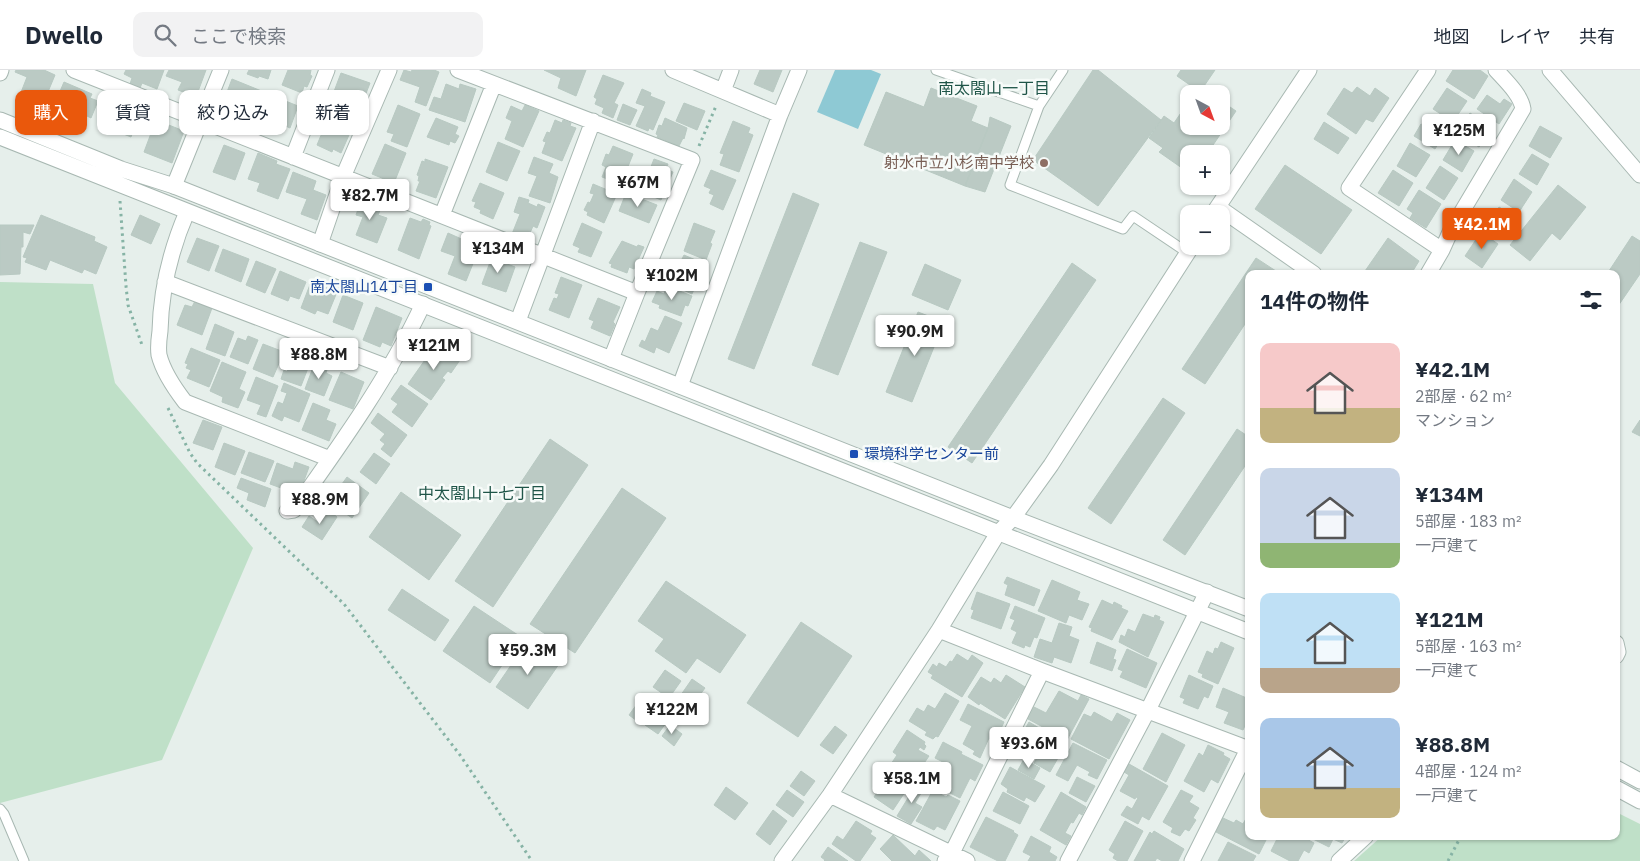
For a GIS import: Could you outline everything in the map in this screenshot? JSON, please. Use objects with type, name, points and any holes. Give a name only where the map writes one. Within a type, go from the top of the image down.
[{"type":"street","points":[[74,70],[113,77],[179,111]]},
{"type":"street","points":[[213,90],[221,70]]},
{"type":"street","points":[[293,157],[327,70]]},
{"type":"street","points":[[320,244],[343,177],[389,70]]},
{"type":"street","points":[[458,70],[692,160],[611,359]]},
{"type":"street","points":[[672,70],[780,115]]},
{"type":"street","points":[[722,91],[731,70]]},
{"type":"street","points":[[680,386],[780,115],[799,70]]},
{"type":"street","points":[[1219,205],[1308,70]]},
{"type":"street","points":[[1428,70],[1349,188],[1442,250]]},
{"type":"street","points":[[1430,270],[1451,230],[1523,109],[1512,89],[1496,70]]},
{"type":"street","points":[[1550,70],[1640,175]]},
{"type":"street","points":[[442,215],[494,84]]},
{"type":"street","points":[[0,120],[121,170],[174,186],[1245,607]]},
{"type":"street","points":[[518,321],[593,121]]},
{"type":"street","points":[[174,186],[196,135]]},
{"type":"street","points":[[235,135],[637,293]]},
{"type":"street","points":[[0,136],[187,212],[1245,630]]},
{"type":"street","points":[[187,212],[181,225],[165,282],[161,312],[159,354],[173,385],[185,402],[330,459]]},
{"type":"street","points":[[1230,219],[1308,270]]},
{"type":"street","points":[[782,861],[830,795],[939,630],[998,532],[1014,518],[1051,466],[1187,255]]},
{"type":"street","points":[[165,282],[390,368]]},
{"type":"street","points":[[287,511],[294,510],[390,368],[423,304]]},
{"type":"street","points":[[1068,861],[1148,710],[1207,592]]},
{"type":"street","points":[[939,630],[1245,748]]},
{"type":"street","points":[[948,857],[1042,671]]},
{"type":"street","points":[[1192,861],[1245,755]]},
{"type":"street","points":[[1620,770],[1640,781]]},
{"type":"street","points":[[1620,790],[1640,801]]},
{"type":"street","points":[[830,795],[948,857],[967,861]]},
{"type":"street","points":[[1339,861],[1362,840]]},
{"type":"lane","points":[[936,70],[1039,106]]},
{"type":"lane","points":[[1064,70],[1039,106],[1010,185],[1123,229],[1133,216],[1180,244]]},
{"type":"lane","points":[[0,809],[4,814],[24,861]]},
{"type":"path","points":[[692,160],[722,91]]},
{"type":"path","points":[[121,185],[128,305],[143,349]]},
{"type":"path","points":[[164,400],[184,442],[197,463],[344,604],[460,755],[532,861]]},
{"type":"path","points":[[1448,861],[1458,840]]},
{"type":"green space","points":[[0,282],[93,284],[115,383],[253,548],[162,760],[0,803]]},
{"type":"green space","points":[[1620,814],[1640,824],[1640,861],[1354,861],[1378,840],[1620,840]]},
{"type":"water","points":[[835,70],[871,70],[881,74],[858,129],[817,112]]},
{"type":"building","points":[[16,70],[44,70],[55,75],[49,90],[22,90],[27,77],[15,72]]},
{"type":"building","points":[[126,70],[164,70],[157,89],[142,83],[140,88],[130,84],[132,78],[124,74]]},
{"type":"building","points":[[169,70],[206,70],[199,90],[178,90],[182,82],[166,76]]},
{"type":"building","points":[[249,70],[271,70],[268,79],[247,74]]},
{"type":"building","points":[[288,70],[311,70],[310,75],[312,76],[307,87],[304,86],[303,90],[297,91],[282,85]]},
{"type":"building","points":[[404,70],[411,72],[412,70],[434,70],[439,72],[426,106],[415,102],[420,87],[400,80]]},
{"type":"building","points":[[544,70],[586,70],[576,96],[558,88],[561,78]]},
{"type":"building","points":[[760,70],[782,70],[773,92],[754,84]]},
{"type":"building","points":[[1093,70],[1098,70],[1161,120],[1098,206],[1033,160]]},
{"type":"building","points":[[1181,70],[1215,70],[1205,85],[1190,85],[1177,76]]},
{"type":"building","points":[[1453,70],[1480,70],[1488,76],[1474,99],[1446,81]]},
{"type":"building","points":[[341,73],[370,83],[367,90],[335,90]]},
{"type":"building","points":[[603,75],[624,83],[614,103],[618,105],[613,118],[602,113],[604,108],[595,104],[597,99],[594,97]]},
{"type":"building","points":[[232,79],[259,90],[228,90]]},
{"type":"building","points":[[64,82],[83,90],[61,90]]},
{"type":"building","points":[[446,84],[459,89],[460,84],[476,89],[465,122],[429,110],[434,97],[441,99]]},
{"type":"building","points":[[1357,87],[1370,96],[1375,88],[1389,98],[1373,122],[1366,119],[1356,134],[1327,114],[1344,88],[1352,93]]},
{"type":"building","points":[[931,88],[977,106],[971,121],[988,128],[965,186],[864,145],[886,92],[924,107]]},
{"type":"building","points":[[1447,88],[1467,101],[1453,122],[1433,109]]},
{"type":"building","points":[[642,89],[651,93],[650,96],[665,102],[653,130],[649,128],[648,131],[636,126],[645,106],[636,103]]},
{"type":"building","points":[[87,92],[92,94],[90,98],[97,101],[91,118],[87,116]]},
{"type":"building","points":[[1487,95],[1500,104],[1504,99],[1512,104],[1499,124],[1477,109]]},
{"type":"building","points":[[287,102],[297,106],[290,128],[287,127]]},
{"type":"building","points":[[684,103],[705,111],[697,130],[676,121]]},
{"type":"building","points":[[623,104],[637,110],[630,125],[617,120]]},
{"type":"building","points":[[398,105],[420,114],[407,147],[391,141],[394,134],[387,132]]},
{"type":"building","points":[[525,105],[539,111],[523,147],[505,139],[512,121],[506,118],[511,106],[522,111]]},
{"type":"building","points":[[1230,107],[1236,111],[1230,120]]},
{"type":"building","points":[[1470,113],[1492,128],[1479,147],[1457,133]]},
{"type":"building","points":[[1180,114],[1180,135],[1220,135],[1213,145],[1180,145],[1180,167],[1159,152],[1163,148],[1149,138],[1164,116],[1174,123]]},
{"type":"building","points":[[990,117],[1011,126],[985,192],[965,186],[988,128]]},
{"type":"building","points":[[436,118],[458,127],[455,134],[459,136],[455,143],[450,141],[449,145],[427,137]]},
{"type":"building","points":[[665,118],[687,128],[684,139],[679,146],[657,137],[659,125],[662,126]]},
{"type":"building","points":[[1432,118],[1448,128],[1435,149],[1414,136],[1421,124],[1427,127]]},
{"type":"building","points":[[555,120],[562,123],[563,120],[571,123],[570,126],[576,128],[562,161],[542,153],[546,142],[543,141],[547,132],[550,133]]},
{"type":"building","points":[[733,121],[750,128],[748,133],[753,135],[739,172],[720,165],[724,154],[720,153]]},
{"type":"building","points":[[1324,122],[1349,138],[1338,154],[1314,139]]},
{"type":"building","points":[[169,125],[179,129],[179,135],[182,135],[172,163],[144,152],[150,135],[169,135]]},
{"type":"building","points":[[1540,126],[1562,138],[1550,158],[1529,146]]},
{"type":"building","points":[[321,135],[349,135],[341,153],[333,149],[332,152],[317,145]]},
{"type":"building","points":[[1455,140],[1474,151],[1462,172],[1443,160]]},
{"type":"building","points":[[498,142],[520,151],[507,181],[486,172]]},
{"type":"building","points":[[1410,143],[1430,155],[1416,177],[1397,166]]},
{"type":"building","points":[[385,144],[406,153],[394,183],[372,174]]},
{"type":"building","points":[[224,145],[245,153],[235,180],[213,172]]},
{"type":"building","points":[[613,146],[633,154],[621,184],[602,177],[606,167],[602,165],[606,154],[609,155]]},
{"type":"building","points":[[258,153],[277,161],[276,164],[290,169],[278,199],[257,191],[260,183],[248,179]]},
{"type":"building","points":[[1532,154],[1549,164],[1537,185],[1519,174]]},
{"type":"building","points":[[534,157],[553,164],[549,173],[558,177],[550,203],[529,196],[537,176],[528,173]]},
{"type":"building","points":[[425,159],[448,167],[436,198],[416,191],[420,181],[418,181],[419,176],[417,175],[422,161],[425,162]]},
{"type":"building","points":[[654,159],[668,164],[666,169],[673,172],[661,200],[635,189],[641,174],[647,177]]},
{"type":"building","points":[[1285,165],[1352,210],[1321,254],[1255,209]]},
{"type":"building","points":[[1440,166],[1458,178],[1444,200],[1426,188]]},
{"type":"building","points":[[711,170],[736,180],[723,210],[710,204],[714,195],[709,193],[711,189],[704,186]]},
{"type":"building","points":[[1393,170],[1413,183],[1399,206],[1378,193]]},
{"type":"building","points":[[293,172],[316,181],[313,190],[326,195],[317,220],[301,214],[307,199],[286,192]]},
{"type":"building","points":[[1514,179],[1532,192],[1519,212],[1501,200]]},
{"type":"building","points":[[480,183],[504,193],[493,219],[480,213],[481,210],[474,207],[476,202],[472,201]]},
{"type":"building","points":[[593,184],[617,194],[604,223],[587,215],[588,212],[584,210],[594,194],[590,193]]},
{"type":"building","points":[[1558,185],[1586,207],[1560,240],[1552,233],[1530,261],[1510,245]]},
{"type":"building","points":[[1419,190],[1441,204],[1426,228],[1410,218],[1413,213],[1407,209]]},
{"type":"building","points":[[626,193],[657,205],[649,223],[619,211]]},
{"type":"building","points":[[793,193],[819,204],[754,369],[728,359]]},
{"type":"building","points":[[519,197],[529,200],[528,203],[537,207],[538,204],[545,207],[537,228],[533,226],[527,240],[512,234],[520,214],[514,212]]},
{"type":"building","points":[[362,198],[382,206],[378,215],[387,218],[377,243],[356,235],[363,217],[356,215]]},
{"type":"building","points":[[1499,207],[1515,217],[1501,239],[1485,230]]},
{"type":"building","points":[[41,215],[95,237],[94,241],[107,247],[96,274],[84,269],[82,273],[50,260],[46,270],[25,262],[27,258],[23,257]]},
{"type":"building","points":[[140,215],[160,224],[151,244],[131,235]]},
{"type":"building","points":[[410,218],[421,222],[423,219],[430,222],[429,225],[431,226],[419,259],[398,250]]},
{"type":"building","points":[[582,223],[602,232],[591,257],[578,252],[580,248],[573,245]]},
{"type":"building","points":[[694,223],[715,231],[706,260],[684,251]]},
{"type":"building","points":[[0,225],[34,225],[30,234],[23,232],[20,274],[0,275]]},
{"type":"building","points":[[1481,232],[1498,244],[1482,268],[1465,256]]},
{"type":"building","points":[[448,233],[466,241],[465,244],[473,247],[470,254],[476,256],[466,281],[448,274],[455,256],[441,251]]},
{"type":"building","points":[[1632,236],[1640,241],[1640,274],[1620,303],[1620,270],[1610,270]]},
{"type":"building","points":[[197,238],[219,246],[209,271],[187,262]]},
{"type":"building","points":[[1388,238],[1419,261],[1413,270],[1366,270]]},
{"type":"building","points":[[622,241],[637,247],[638,245],[644,247],[634,269],[629,267],[627,273],[611,267],[612,264],[609,263]]},
{"type":"building","points":[[860,242],[887,252],[838,375],[812,365]]},
{"type":"building","points":[[223,249],[249,259],[241,282],[215,271]]},
{"type":"building","points":[[493,254],[504,258],[502,262],[515,267],[506,292],[482,284]]},
{"type":"building","points":[[684,255],[705,264],[692,294],[677,287],[685,268],[679,265]]},
{"type":"building","points":[[1256,258],[1274,270],[1248,270]]},
{"type":"building","points":[[256,261],[276,269],[265,293],[246,285]]},
{"type":"building","points":[[1072,263],[1096,280],[972,463],[948,447]]},
{"type":"building","points":[[925,264],[961,280],[948,310],[912,295]]},
{"type":"building","points":[[280,271],[306,282],[299,299],[290,296],[288,301],[271,294]]},
{"type":"building","points":[[1245,274],[1245,324],[1205,384],[1182,369]]},
{"type":"building","points":[[561,277],[582,285],[569,318],[549,310],[554,298],[557,299],[559,294],[555,293]]},
{"type":"building","points":[[311,282],[337,292],[328,314],[317,310],[315,314],[301,308]]},
{"type":"building","points":[[667,286],[692,296],[688,306],[685,305],[681,316],[659,308],[660,305],[652,302],[657,291],[664,294]]},
{"type":"building","points":[[343,295],[363,303],[353,330],[333,322]]},
{"type":"building","points":[[598,298],[620,307],[613,322],[615,324],[610,336],[591,328],[594,321],[589,319]]},
{"type":"building","points":[[195,301],[212,308],[202,335],[177,325],[185,305],[192,307]]},
{"type":"building","points":[[376,307],[402,318],[391,346],[382,342],[380,347],[363,340]]},
{"type":"building","points":[[918,312],[944,322],[912,402],[886,392]]},
{"type":"building","points":[[665,316],[682,323],[669,353],[656,347],[654,353],[639,346],[642,340],[645,342],[651,328],[658,331]]},
{"type":"building","points":[[215,324],[234,332],[225,356],[206,349]]},
{"type":"building","points":[[248,336],[258,340],[248,364],[230,357],[238,338],[246,341]]},
{"type":"building","points":[[434,342],[460,360],[451,373],[448,371],[442,378],[445,380],[431,400],[408,384],[427,357],[429,358],[433,351],[429,349]]},
{"type":"building","points":[[263,344],[284,352],[273,377],[253,369]]},
{"type":"building","points":[[191,348],[220,360],[209,387],[187,378],[191,370],[186,368],[188,364],[185,363]]},
{"type":"building","points":[[293,357],[310,363],[301,386],[281,379],[284,370],[287,372]]},
{"type":"building","points":[[222,362],[246,372],[239,389],[245,392],[238,408],[222,402],[223,397],[210,391]]},
{"type":"building","points":[[315,362],[328,367],[326,373],[332,376],[324,396],[305,389]]},
{"type":"building","points":[[341,372],[364,382],[353,409],[329,400]]},
{"type":"building","points":[[256,377],[278,386],[266,417],[257,414],[261,405],[247,400]]},
{"type":"building","points":[[284,383],[310,394],[299,422],[284,416],[282,421],[272,416],[278,402],[283,404],[287,393],[281,391]]},
{"type":"building","points":[[401,385],[428,404],[412,427],[392,412],[398,404],[391,399]]},
{"type":"building","points":[[1163,398],[1185,413],[1111,524],[1088,508]]},
{"type":"building","points":[[313,403],[330,410],[326,420],[336,424],[329,441],[302,430]]},
{"type":"building","points":[[378,413],[407,435],[391,457],[381,449],[385,444],[380,440],[385,434],[371,423]]},
{"type":"building","points":[[203,420],[222,427],[213,450],[193,443]]},
{"type":"building","points":[[1640,420],[1640,436],[1632,432]]},
{"type":"building","points":[[1237,429],[1245,434],[1245,466],[1185,555],[1163,540]]},
{"type":"building","points":[[550,439],[588,465],[493,607],[455,581]]},
{"type":"building","points":[[224,443],[245,451],[235,475],[215,467]]},
{"type":"building","points":[[249,452],[274,461],[265,482],[241,473]]},
{"type":"building","points":[[374,453],[390,464],[376,484],[360,472]]},
{"type":"building","points":[[295,462],[309,467],[302,486],[298,484],[295,493],[270,484],[277,463],[293,469]]},
{"type":"building","points":[[347,477],[369,493],[352,518],[329,502]]},
{"type":"building","points":[[241,478],[271,489],[265,507],[247,500],[249,493],[237,488]]},
{"type":"building","points":[[622,488],[666,518],[575,653],[530,624]]},
{"type":"building","points":[[401,492],[461,535],[429,580],[369,537]]},
{"type":"building","points":[[328,510],[337,517],[322,540],[302,527],[309,516],[319,523]]},
{"type":"building","points":[[1007,577],[1040,590],[1034,606],[1005,595],[1008,585],[1004,583]]},
{"type":"building","points":[[1052,580],[1080,592],[1077,600],[1089,604],[1082,620],[1069,615],[1066,623],[1038,611]]},
{"type":"building","points":[[666,581],[746,635],[720,673],[697,658],[686,673],[655,651],[664,639],[638,621]]},
{"type":"building","points":[[402,589],[449,620],[435,641],[388,610]]},
{"type":"building","points":[[977,592],[1010,604],[1001,629],[971,618],[974,610],[971,609]]},
{"type":"building","points":[[1102,600],[1113,605],[1114,602],[1128,611],[1112,640],[1091,631],[1092,628],[1089,627]]},
{"type":"building","points":[[474,606],[521,637],[490,683],[443,651]]},
{"type":"building","points":[[1015,606],[1045,618],[1037,638],[1034,637],[1030,647],[1025,645],[1024,648],[1012,643],[1017,632],[1011,629],[1015,620],[1010,618]]},
{"type":"building","points":[[1143,614],[1154,618],[1155,615],[1164,622],[1148,657],[1119,642],[1121,635],[1125,637],[1128,629],[1135,632]]},
{"type":"building","points":[[801,622],[852,656],[798,737],[747,703]]},
{"type":"building","points":[[1059,623],[1072,627],[1069,636],[1079,640],[1071,663],[1054,657],[1052,663],[1034,657],[1040,639],[1052,643]]},
{"type":"building","points":[[527,642],[559,664],[528,709],[496,687]]},
{"type":"building","points":[[1097,642],[1116,650],[1113,659],[1116,660],[1112,671],[1090,663]]},
{"type":"building","points":[[1221,642],[1234,648],[1218,684],[1202,677],[1203,674],[1198,672],[1207,651],[1213,654],[1215,648],[1218,649]]},
{"type":"building","points":[[1127,649],[1157,663],[1146,688],[1120,677],[1123,671],[1118,669]]},
{"type":"building","points":[[957,654],[968,661],[972,655],[983,663],[962,697],[931,678],[933,675],[928,672],[933,664],[937,667],[939,663],[946,667]]},
{"type":"building","points":[[665,670],[681,681],[669,698],[653,687]]},
{"type":"building","points":[[1006,675],[1025,687],[1005,719],[968,697],[981,677],[991,683],[994,678],[1001,683]]},
{"type":"building","points":[[1189,675],[1213,686],[1208,698],[1204,696],[1198,709],[1183,703],[1185,699],[1180,697]]},
{"type":"building","points":[[692,679],[705,688],[688,711],[676,702]]},
{"type":"building","points":[[1223,688],[1245,697],[1245,726],[1243,730],[1224,723],[1229,712],[1216,707]]},
{"type":"building","points":[[1059,691],[1078,701],[1081,695],[1089,699],[1067,740],[1028,719],[1034,707],[1046,713]]},
{"type":"building","points":[[945,693],[959,701],[938,737],[936,736],[933,739],[925,735],[927,732],[909,721],[917,708],[924,712],[928,705],[935,709]]},
{"type":"building","points":[[637,704],[649,713],[641,724],[629,715]]},
{"type":"building","points":[[968,704],[1004,722],[998,735],[994,733],[991,740],[989,738],[980,758],[973,754],[975,751],[963,744],[972,726],[960,720]]},
{"type":"building","points":[[1094,712],[1112,722],[1117,713],[1130,720],[1109,759],[1071,739],[1084,714],[1091,717]]},
{"type":"building","points":[[654,715],[666,723],[658,734],[645,725]]},
{"type":"building","points":[[1029,722],[1066,744],[1050,772],[1034,763],[1041,751],[1036,749],[1040,743],[1036,741],[1038,737],[1025,729]]},
{"type":"building","points":[[670,725],[682,734],[674,746],[662,736]]},
{"type":"building","points":[[835,726],[847,735],[833,754],[820,745]]},
{"type":"building","points":[[907,730],[925,742],[924,750],[920,747],[918,750],[929,756],[914,778],[891,764],[897,755],[893,752]]},
{"type":"building","points":[[1162,733],[1185,745],[1166,782],[1143,769]]},
{"type":"building","points":[[943,742],[983,765],[975,781],[970,778],[960,798],[944,790],[948,777],[942,774],[946,766],[944,765],[945,763],[935,758]]},
{"type":"building","points":[[1073,743],[1107,760],[1097,779],[1088,775],[1090,772],[1077,765],[1068,781],[1056,775]]},
{"type":"building","points":[[1208,745],[1224,753],[1223,755],[1230,759],[1218,783],[1211,779],[1204,792],[1184,781],[1199,753],[1203,756]]},
{"type":"building","points":[[1024,759],[1040,768],[1034,779],[1018,770]]},
{"type":"building","points":[[1129,764],[1168,786],[1149,820],[1142,816],[1138,824],[1121,815],[1127,806],[1132,809],[1138,798],[1136,797],[1135,799],[1120,791],[1129,775],[1124,772]]},
{"type":"building","points":[[1010,767],[1045,786],[1035,802],[1026,797],[1024,801],[1007,792],[1008,789],[1001,784]]},
{"type":"building","points":[[892,770],[903,778],[901,781],[909,786],[893,810],[874,797]]},
{"type":"building","points":[[801,771],[815,781],[804,796],[790,786]]},
{"type":"building","points":[[1077,777],[1095,786],[1086,802],[1069,793]]},
{"type":"building","points":[[919,780],[926,785],[915,803],[922,807],[911,824],[897,816]]},
{"type":"building","points":[[726,787],[748,803],[735,820],[714,805]]},
{"type":"building","points":[[787,790],[804,802],[793,817],[776,805]]},
{"type":"building","points":[[933,790],[946,797],[948,795],[960,801],[945,830],[937,826],[934,830],[916,821]]},
{"type":"building","points":[[1181,790],[1193,796],[1189,802],[1199,808],[1193,818],[1196,820],[1189,831],[1185,829],[1180,836],[1171,832],[1173,828],[1163,822]]},
{"type":"building","points":[[1003,792],[1029,806],[1020,824],[993,811]]},
{"type":"building","points":[[1061,792],[1086,807],[1082,815],[1079,813],[1073,823],[1071,822],[1065,833],[1071,836],[1066,845],[1040,830]]},
{"type":"building","points":[[773,810],[787,821],[770,845],[756,834]]},
{"type":"building","points":[[986,817],[1014,831],[1018,835],[1005,861],[998,861],[970,847]]},
{"type":"building","points":[[1223,818],[1234,823],[1236,820],[1243,824],[1245,820],[1245,840],[1266,840],[1259,854],[1216,832]]},
{"type":"building","points":[[856,821],[872,831],[870,834],[876,838],[860,861],[856,861],[832,844],[837,836],[843,840]]},
{"type":"building","points":[[1125,821],[1143,831],[1127,861],[1118,861],[1113,858],[1115,854],[1109,850]]},
{"type":"building","points":[[1154,831],[1184,849],[1178,861],[1162,861],[1157,858],[1155,861],[1134,861],[1150,832],[1152,834]]},
{"type":"building","points":[[893,835],[915,856],[919,850],[931,861],[892,861],[880,849]]},
{"type":"building","points":[[1031,836],[1051,847],[1049,852],[1057,857],[1055,861],[1028,861],[1031,856],[1023,852]]},
{"type":"building","points":[[1276,840],[1308,840],[1314,843],[1309,853],[1304,850],[1298,861],[1290,861],[1271,851]]},
{"type":"building","points":[[1315,840],[1332,840],[1329,847]]},
{"type":"building","points":[[1228,842],[1256,856],[1253,861],[1218,861]]},
{"type":"building","points":[[828,847],[848,861],[824,861],[821,857]]},
{"type":"place","name":"射水市立小杉南中学校","points":[[1044,163]]},
{"type":"place","name":"南太閤山14丁目","points":[[428,287]]},
{"type":"place","name":"環境科学センター前","points":[[854,454]]},
{"type":"district","name":"南太閤山一丁目","points":[[994,88]]},
{"type":"district","name":"中太閤山十七丁目","points":[[482,493]]}]
